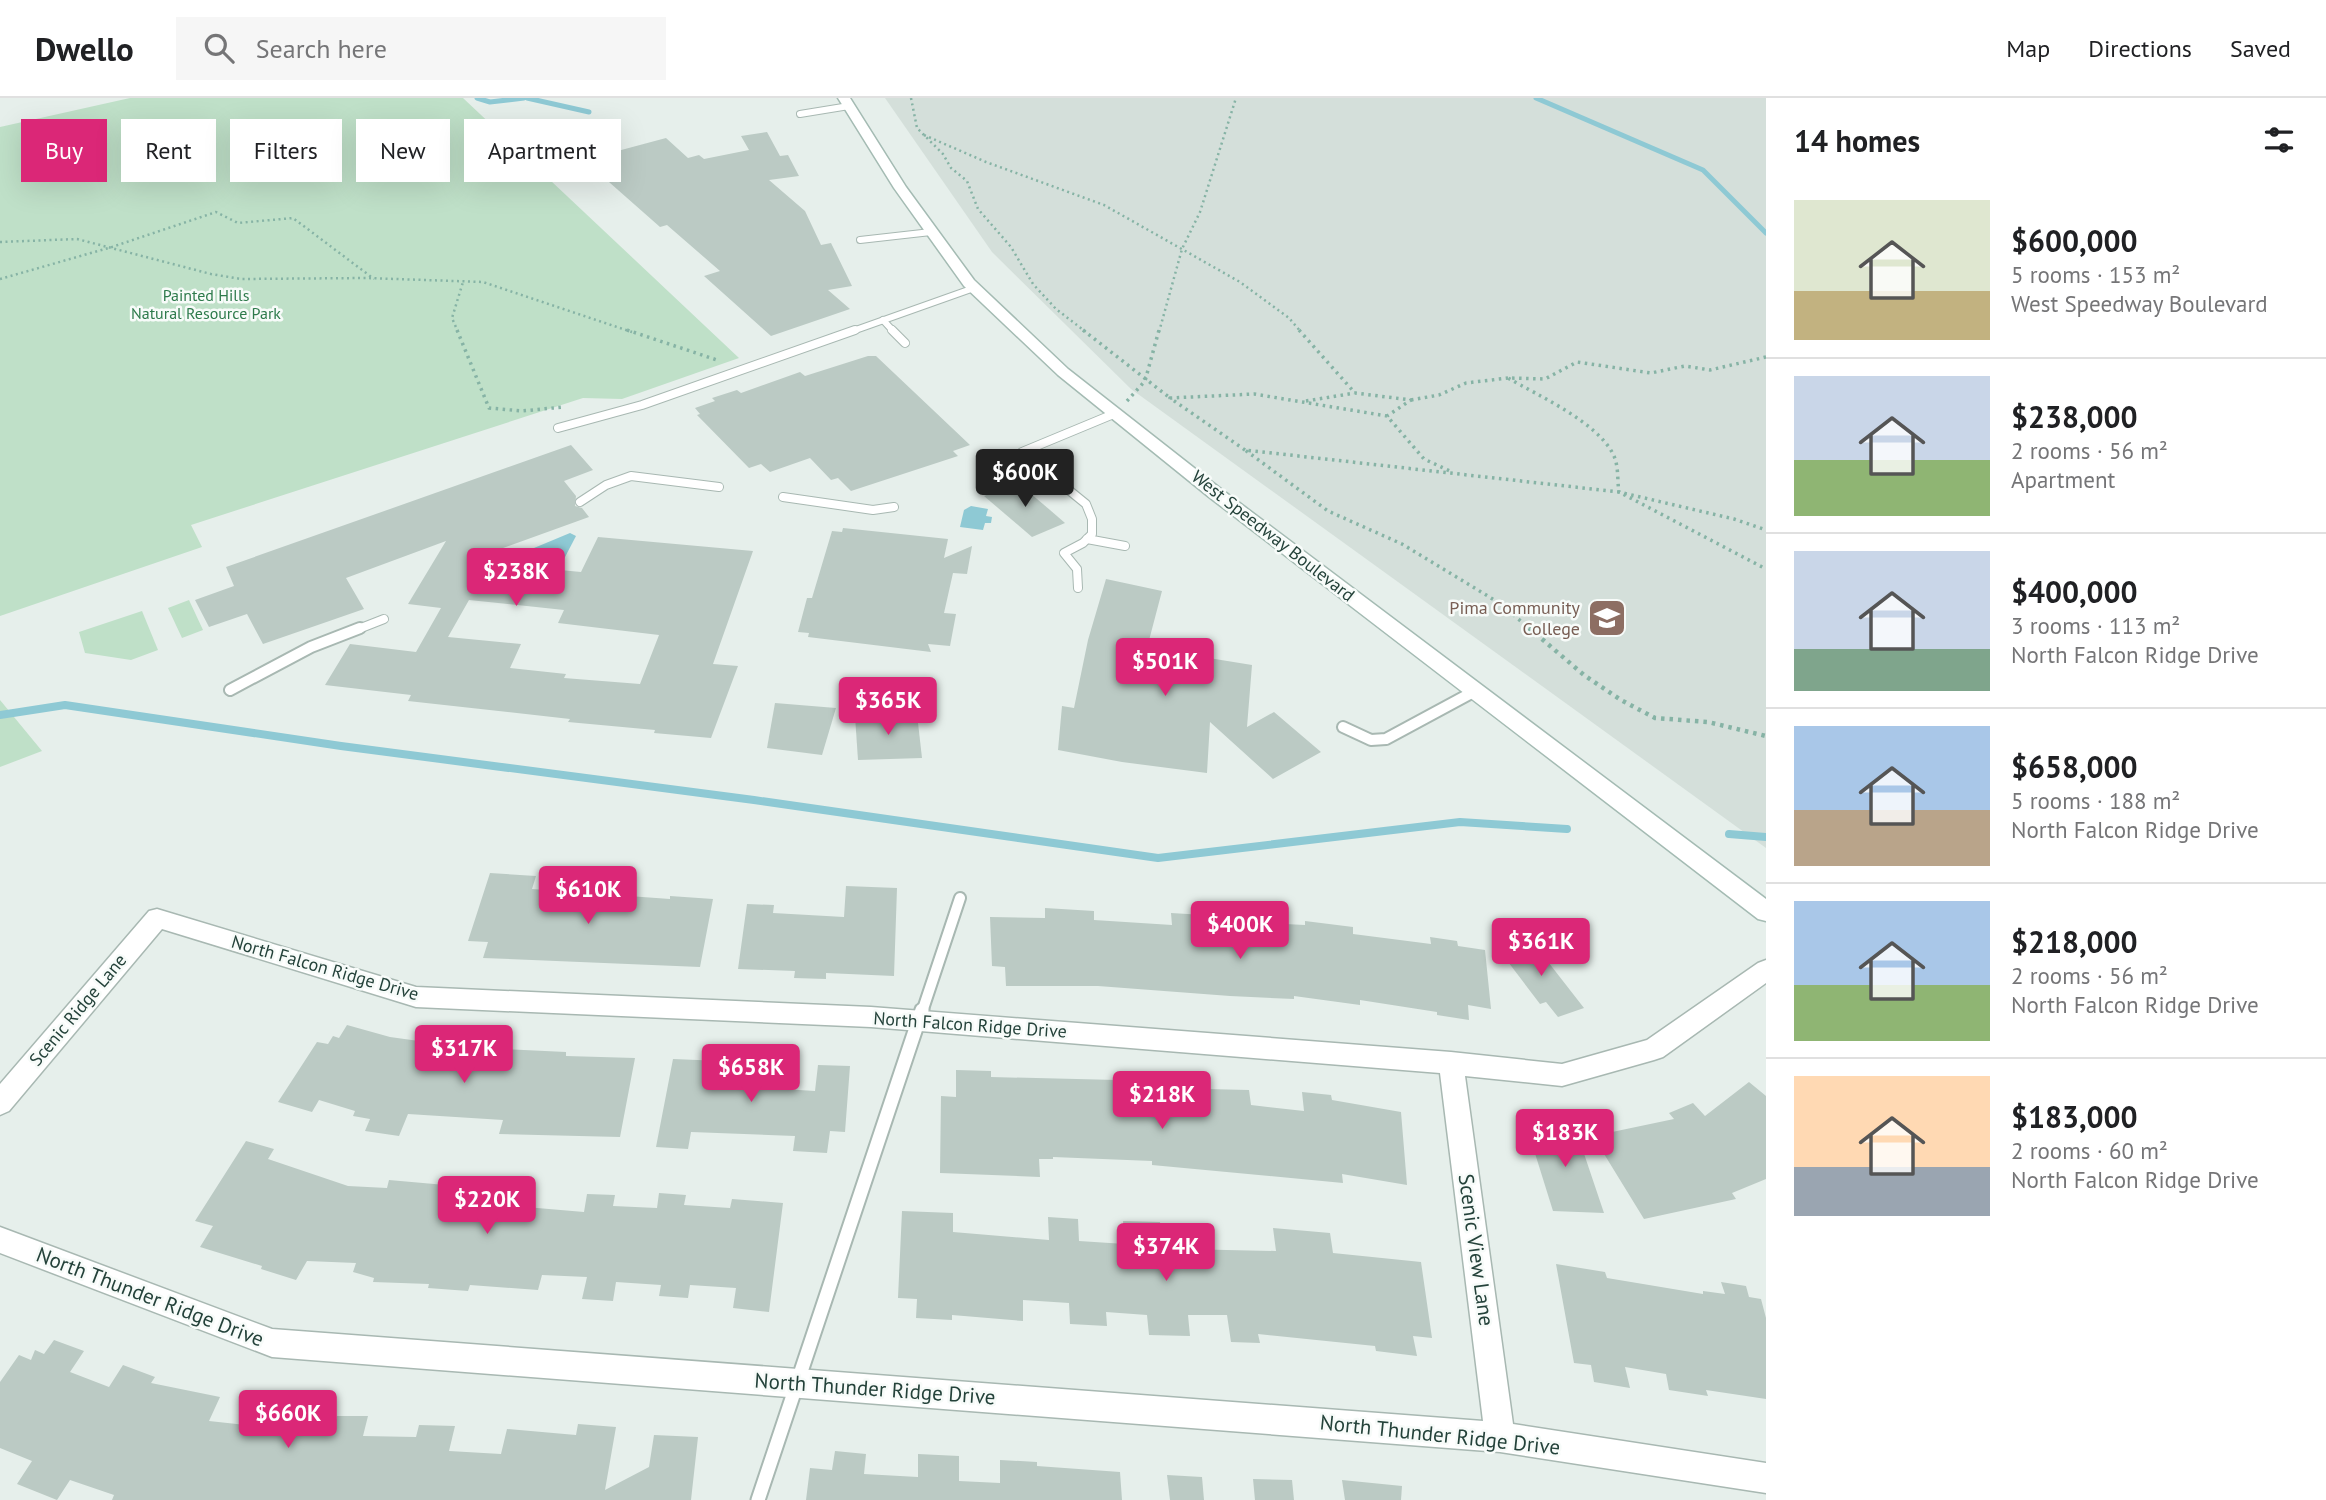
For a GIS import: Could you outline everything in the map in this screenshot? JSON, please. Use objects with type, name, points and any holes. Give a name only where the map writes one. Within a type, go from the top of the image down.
[{"type":"street","name":"West Speedway Boulevard","points":[[846,102],[900,188],[974,288],[1063,372],[1215,493],[1766,912]]},
{"type":"street","name":"North Falcon Ridge Drive","points":[[157,918],[416,997],[919,1021],[1451,1063],[1562,1075],[1654,1049],[1766,970]]},
{"type":"street","name":"Scenic Ridge Lane","points":[[0,1103],[157,918]]},
{"type":"street","name":"Scenic View Lane","points":[[1451,1063],[1500,1437]]},
{"type":"street","name":"North Thunder Ridge Drive","points":[[0,1240],[272,1343],[1500,1437],[1766,1478]]},
{"type":"lane","points":[[800,114],[846,102]]},
{"type":"lane","points":[[860,240],[932,232]]},
{"type":"lane","points":[[558,428],[642,405],[974,288]]},
{"type":"lane","points":[[883,320],[905,343]]},
{"type":"lane","points":[[1078,588],[1080,576],[1076,566],[1064,554],[1092,534],[1092,519],[1086,504],[1022,452],[1116,413]]},
{"type":"lane","points":[[580,502],[606,485],[631,476],[719,487]]},
{"type":"lane","points":[[783,497],[873,510],[894,507]]},
{"type":"lane","points":[[1087,540],[1125,546]]},
{"type":"lane","points":[[230,690],[311,648],[384,619]]},
{"type":"lane","points":[[1343,727],[1371,740],[1386,739],[1475,691]]},
{"type":"lane","points":[[758,1500],[960,898]]},
{"type":"path","points":[[911,98],[917,128],[943,154],[951,169],[967,181],[969,196],[984,219],[1010,246],[1033,285],[1066,320],[1101,343],[1145,381],[1328,511],[1402,544],[1501,604],[1584,675],[1621,700],[1655,718],[1708,722],[1766,736]]},
{"type":"path","points":[[1116,413],[1145,381],[1182,249],[1200,212],[1236,98]]},
{"type":"path","points":[[924,135],[986,162],[1104,205],[1240,282],[1289,318],[1355,393]]},
{"type":"path","points":[[0,278],[112,247],[216,212],[238,223],[293,218],[375,279]]},
{"type":"path","points":[[0,242],[77,239],[240,279],[482,282],[744,369]]},
{"type":"path","points":[[463,282],[452,318],[489,408],[522,411],[567,407],[587,419]]},
{"type":"path","points":[[1302,402],[1355,393],[1411,400],[1439,395],[1466,383],[1508,378],[1545,379],[1577,362],[1651,373],[1685,366],[1710,370],[1766,356]]},
{"type":"path","points":[[1508,378],[1580,422],[1598,437],[1614,455],[1619,492]]},
{"type":"path","points":[[1170,398],[1254,394],[1387,416],[1424,459],[1457,474]]},
{"type":"path","points":[[1387,416],[1411,400]]},
{"type":"path","points":[[1245,450],[1619,492],[1734,519],[1766,530]]},
{"type":"path","points":[[1619,492],[1766,569]]},
{"type":"shaded area","name":"Pima Community College","points":[[885,98],[1766,98],[1766,848],[1131,389],[992,252]]},
{"type":"green space","name":"Painted Hills Natural Resource Park","points":[[130,98],[463,98],[485,119],[464,119],[464,182],[552,182],[739,358],[622,399],[583,398],[191,525],[202,547],[0,616],[0,127],[21,122],[21,182],[107,182],[107,119],[36,119]]},
{"type":"green space","points":[[189,600],[203,630],[182,638],[168,608]]},
{"type":"green space","points":[[142,611],[158,650],[131,660],[85,653],[79,632]]},
{"type":"green space","points":[[0,700],[42,751],[0,767]]},
{"type":"water","points":[[971,506],[988,509],[986,516],[992,517],[991,523],[985,523],[983,530],[960,527],[964,510]]},
{"type":"water","points":[[570,533],[576,536],[564,559],[522,553]]},
{"type":"building","points":[[767,132],[780,156],[788,155],[799,176],[769,180],[805,211],[821,245],[831,243],[852,286],[828,290],[850,309],[771,336],[704,276],[720,271],[667,225],[660,227],[609,182],[621,182],[621,150],[666,138],[688,158],[699,155],[704,159],[749,150],[741,136]]},
{"type":"building","points":[[868,356],[876,356],[970,445],[953,451],[958,456],[851,491],[838,478],[831,480],[810,458],[770,472],[761,464],[749,468],[697,415],[700,414],[695,408],[715,401],[712,398],[737,390],[741,393],[800,372],[805,376]]},
{"type":"building","points":[[571,445],[593,470],[564,481],[576,496],[575,506],[582,508],[589,517],[467,561],[581,572],[598,537],[753,551],[713,664],[738,666],[711,738],[408,701],[411,695],[325,685],[350,644],[416,652],[441,608],[408,604],[446,541],[346,578],[364,609],[263,644],[247,614],[209,627],[195,600],[234,586],[226,567]],"holes":[[[469,600],[564,610],[558,623],[659,635],[640,684],[564,678],[566,674],[510,668],[521,644],[448,637]]]},
{"type":"building","points":[[1017,482],[1065,523],[1032,537],[984,496]]},
{"type":"building","points":[[843,528],[948,539],[944,558],[972,546],[967,574],[953,573],[944,613],[956,614],[950,646],[928,644],[931,652],[808,637],[809,633],[798,632],[807,598],[812,598],[832,531],[842,532]]},
{"type":"building","points":[[1106,579],[1162,591],[1147,648],[1252,665],[1247,727],[1274,712],[1321,752],[1273,779],[1210,722],[1207,773],[1058,750],[1062,706],[1074,708],[1088,640]]},
{"type":"building","points":[[775,703],[836,708],[822,755],[767,748]]},
{"type":"building","points":[[917,714],[922,758],[858,760],[855,716]]},
{"type":"building","points":[[490,873],[536,876],[532,889],[670,899],[670,896],[713,899],[700,967],[483,958],[488,942],[468,941]]},
{"type":"building","points":[[846,886],[897,888],[894,976],[826,973],[826,979],[794,978],[795,971],[738,969],[747,904],[774,905],[773,913],[844,917]]},
{"type":"building","points":[[1045,908],[1094,911],[1094,920],[1172,925],[1171,913],[1221,916],[1221,921],[1305,925],[1305,921],[1353,927],[1353,934],[1431,944],[1430,937],[1457,941],[1458,946],[1485,950],[1491,1009],[1468,1005],[1469,1020],[1360,1000],[1360,1005],[1294,996],[1294,999],[1230,996],[1098,986],[1006,986],[1005,967],[992,966],[990,917],[1045,918]]},
{"type":"building","points":[[1531,940],[1584,1008],[1558,1017],[1546,1002],[1540,1004],[1499,950]]},
{"type":"building","points":[[347,1025],[390,1037],[462,1047],[566,1052],[566,1056],[635,1058],[620,1137],[499,1134],[503,1120],[408,1114],[399,1136],[365,1131],[370,1119],[353,1116],[355,1111],[319,1100],[312,1112],[278,1102],[317,1042],[328,1044],[333,1036],[339,1038]]},
{"type":"building","points":[[673,1059],[769,1063],[767,1088],[815,1091],[818,1065],[850,1066],[845,1132],[830,1131],[827,1153],[793,1151],[795,1136],[691,1132],[688,1149],[656,1147]]},
{"type":"building","points":[[956,1070],[991,1071],[991,1077],[1117,1080],[1119,1095],[1164,1098],[1163,1088],[1249,1090],[1251,1105],[1304,1111],[1302,1092],[1331,1095],[1332,1100],[1401,1112],[1407,1185],[1342,1174],[1343,1183],[1152,1165],[1152,1161],[1053,1157],[1039,1159],[1040,1177],[940,1173],[941,1096],[956,1097]]},
{"type":"building","points":[[1749,1082],[1766,1096],[1766,1179],[1732,1193],[1736,1199],[1644,1219],[1593,1136],[1674,1119],[1669,1113],[1693,1103],[1705,1116]]},
{"type":"building","points":[[1540,1122],[1574,1124],[1604,1213],[1553,1211],[1528,1131],[1543,1131]]},
{"type":"building","points":[[246,1141],[274,1149],[268,1159],[348,1186],[387,1188],[389,1180],[468,1187],[465,1198],[491,1199],[490,1204],[584,1212],[587,1194],[615,1195],[613,1206],[657,1208],[659,1193],[686,1195],[684,1205],[730,1208],[732,1199],[783,1203],[769,1312],[733,1308],[736,1288],[690,1285],[688,1298],[659,1296],[661,1285],[616,1282],[613,1301],[582,1299],[587,1277],[542,1275],[538,1290],[470,1285],[468,1291],[428,1288],[429,1284],[373,1282],[374,1278],[353,1272],[356,1263],[307,1261],[296,1280],[261,1269],[262,1266],[200,1247],[213,1226],[195,1221]]},
{"type":"building","points":[[902,1211],[953,1213],[953,1232],[1049,1240],[1048,1217],[1078,1219],[1079,1241],[1125,1244],[1123,1221],[1160,1222],[1162,1242],[1180,1242],[1181,1249],[1276,1251],[1273,1228],[1330,1233],[1333,1253],[1421,1262],[1432,1338],[1413,1336],[1417,1356],[1376,1351],[1375,1346],[1258,1334],[1260,1343],[1231,1342],[1227,1315],[1188,1315],[1190,1336],[1149,1335],[1147,1315],[1106,1312],[1107,1326],[1070,1324],[1069,1303],[1023,1300],[1023,1321],[952,1315],[952,1320],[916,1318],[917,1299],[898,1298]]},
{"type":"building","points":[[1556,1264],[1605,1272],[1607,1278],[1703,1294],[1703,1291],[1725,1294],[1721,1282],[1746,1286],[1749,1297],[1761,1299],[1766,1318],[1766,1399],[1706,1390],[1708,1396],[1669,1390],[1666,1374],[1625,1367],[1630,1388],[1594,1382],[1591,1365],[1574,1363]]},
{"type":"building","points":[[54,1340],[84,1351],[70,1372],[109,1387],[123,1365],[155,1377],[151,1383],[220,1397],[209,1421],[255,1426],[262,1406],[298,1410],[289,1436],[332,1435],[337,1416],[368,1416],[363,1436],[416,1437],[419,1425],[455,1426],[449,1451],[501,1454],[507,1429],[576,1435],[578,1424],[616,1427],[605,1490],[649,1467],[654,1435],[698,1437],[691,1500],[112,1500],[114,1495],[70,1480],[57,1500],[17,1484],[32,1461],[0,1448],[0,1382],[19,1355],[31,1360],[35,1350],[44,1354]]},
{"type":"building","points":[[835,1451],[866,1454],[864,1474],[918,1477],[918,1454],[959,1456],[959,1481],[1000,1483],[1000,1460],[1037,1462],[1037,1466],[1120,1472],[1122,1500],[806,1500],[810,1468],[832,1470]]},
{"type":"building","points":[[1167,1475],[1202,1477],[1204,1500],[1170,1500]]},
{"type":"building","points":[[1253,1479],[1292,1480],[1294,1500],[1255,1500]]},
{"type":"building","points":[[1342,1480],[1402,1486],[1401,1500],[1345,1500]]},
{"type":"waterway","points":[[477,98],[490,102],[524,98]]},
{"type":"waterway","points":[[527,98],[589,112]]},
{"type":"waterway","points":[[1536,98],[1703,170],[1766,233]]},
{"type":"waterway","points":[[0,715],[65,705],[341,746],[754,800],[1158,858],[1460,822],[1567,829]]},
{"type":"waterway","points":[[1729,834],[1766,837]]},
{"type":"place","name":"Pima Community College","points":[[1607,618]]}]
